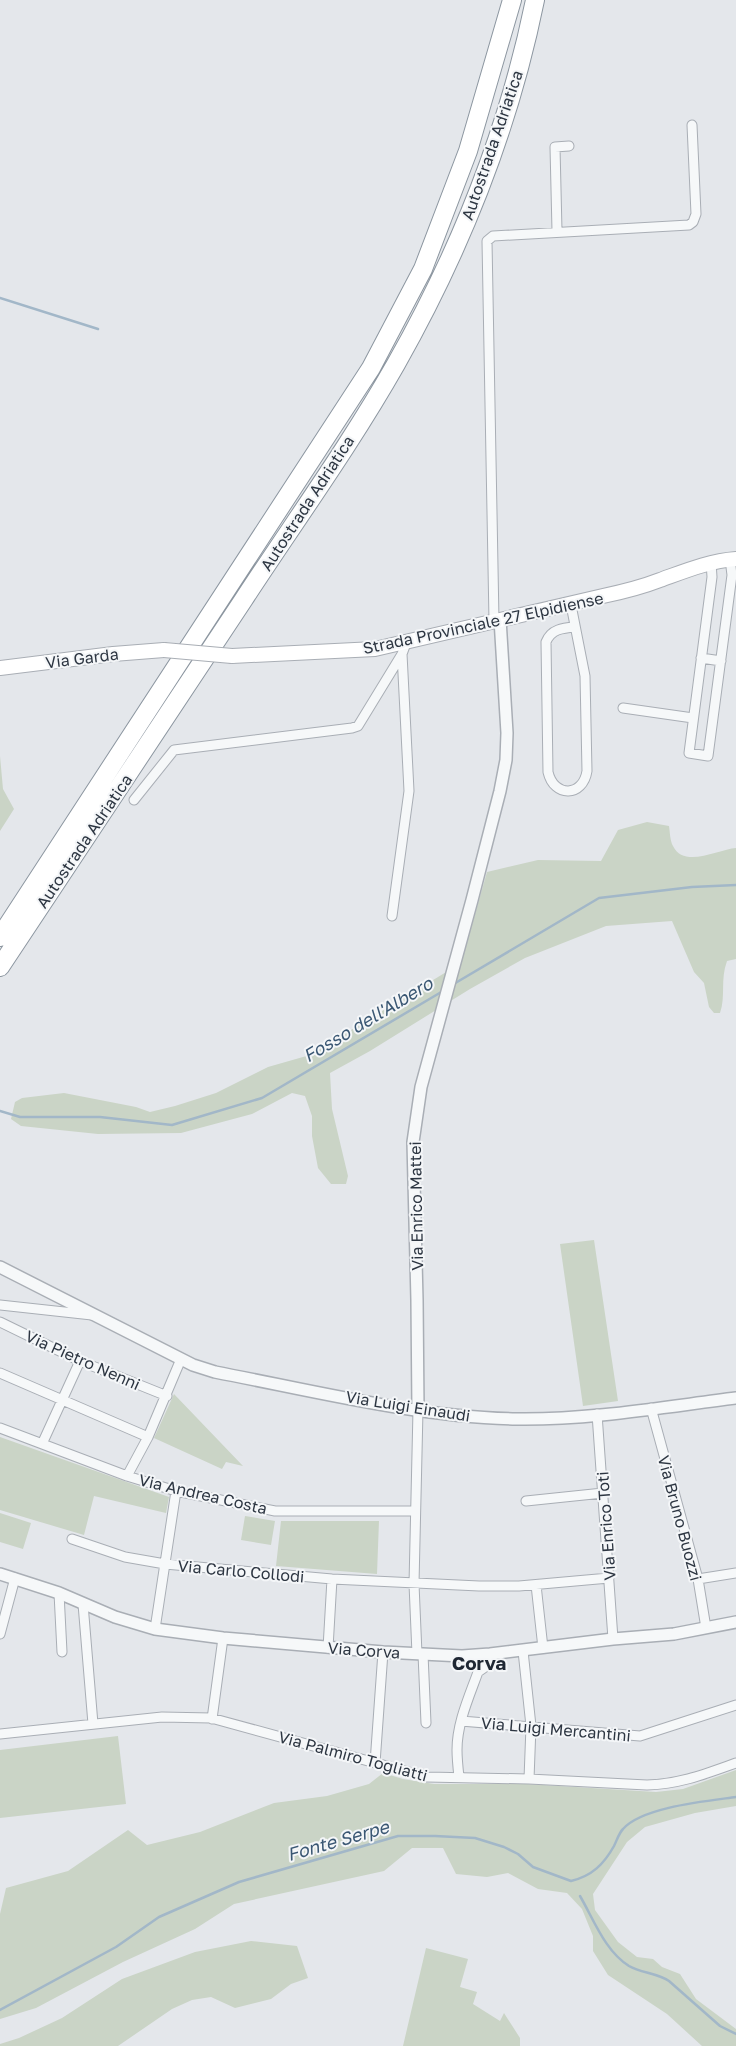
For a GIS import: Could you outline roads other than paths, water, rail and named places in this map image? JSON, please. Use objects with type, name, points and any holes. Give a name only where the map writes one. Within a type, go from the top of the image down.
[{"type":"highway","name":"Autostrada Adriatica","points":[[0,937],[370,368],[423,269],[465,160],[512,0]]},
{"type":"highway","name":"Autostrada Adriatica","points":[[0,967],[324,478],[417,327],[440,283],[466,224],[489,163],[511,96],[535,0]]},
{"type":"main road","name":"Strada Provinciale 27 Elpidiense","points":[[164,650],[232,656],[404,648],[497,620],[635,588],[711,562],[733,559]]},
{"type":"main road","name":"Via Garda","points":[[0,668],[112,654],[164,650]]},
{"type":"street","points":[[497,620],[487,241],[493,236],[683,225],[693,222],[696,214],[692,125]]},
{"type":"street","points":[[557,231],[555,147],[569,146]]},
{"type":"street","points":[[711,562],[712,577],[689,753],[708,756],[733,559]]},
{"type":"street","points":[[570,604],[575,627],[585,676],[588,771],[582,785],[576,790],[568,792],[554,786],[548,772],[546,642],[548,636],[554,631],[575,627]]},
{"type":"street","name":"Via Enrico Mattei","points":[[426,1723],[414,1584],[418,1410],[413,1142],[421,1086],[491,830],[506,760],[507,733],[497,620]]},
{"type":"street","points":[[134,800],[174,750],[358,726],[404,648]]},
{"type":"street","points":[[392,916],[409,791],[404,648]]},
{"type":"street","points":[[701,658],[721,661]]},
{"type":"street","points":[[623,708],[694,718]]},
{"type":"street","name":"Via Luigi Einaudi","points":[[0,1267],[181,1359],[215,1372],[418,1410],[460,1416],[512,1419],[597,1414],[736,1398]]},
{"type":"street","name":"Via Luigi Einaudi","points":[[0,1305],[77,1315],[95,1315]]},
{"type":"street","name":"Via Pietro Nenni","points":[[0,1322],[80,1361],[167,1396]]},
{"type":"street","points":[[127,1476],[167,1396],[181,1359]]},
{"type":"street","points":[[42,1444],[80,1361]]},
{"type":"street","points":[[0,1373],[148,1437]]},
{"type":"street","name":"Via Bruno Buozzi","points":[[651,1408],[698,1579],[706,1628]]},
{"type":"street","name":"Via Enrico Toti","points":[[597,1414],[614,1639]]},
{"type":"street","name":"Via Andrea Costa","points":[[0,1428],[127,1476],[176,1491],[275,1511],[415,1511]]},
{"type":"street","points":[[155,1629],[176,1491]]},
{"type":"street","points":[[526,1501],[603,1493]]},
{"type":"street","name":"Via Carlo Collodi","points":[[72,1539],[125,1557],[165,1564],[332,1579],[479,1586],[610,1578]]},
{"type":"street","points":[[698,1579],[736,1573]]},
{"type":"street","name":"Via Corva","points":[[0,1574],[59,1593],[115,1617],[155,1629],[223,1638],[383,1652],[472,1656],[614,1639],[674,1634],[736,1622]]},
{"type":"street","points":[[0,1634],[15,1578]]},
{"type":"street","points":[[328,1648],[332,1579]]},
{"type":"street","points":[[536,1584],[542,1648]]},
{"type":"street","points":[[59,1593],[62,1652]]},
{"type":"street","points":[[84,1604],[93,1724]]},
{"type":"street","points":[[212,1719],[223,1638]]},
{"type":"street","points":[[523,1651],[531,1726],[529,1779]]},
{"type":"street","points":[[374,1763],[383,1652]]},
{"type":"street","points":[[459,1777],[457,1751],[461,1721],[478,1672],[488,1665],[490,1654]]},
{"type":"street","points":[[472,1656],[478,1672]]},
{"type":"street","name":"Via Luigi Mercantini","points":[[461,1721],[640,1736],[736,1705]]},
{"type":"street","name":"Via Palmiro Togliatti","points":[[0,1734],[178,1716],[212,1719],[427,1777],[666,1785],[686,1781],[736,1763]]},
{"type":"waterway","points":[[0,298],[98,329]]},
{"type":"waterway","name":"Fosso dell'Albero","points":[[452,985],[599,898],[692,887],[736,885]]},
{"type":"waterway","name":"Fosso dell'Albero","points":[[0,1111],[20,1117],[100,1117],[172,1125],[262,1098],[443,991]]},
{"type":"waterway","name":"Fonte Serpe","points":[[0,2010],[116,1947],[159,1917],[239,1882],[398,1836],[475,1838],[504,1847],[518,1854],[533,1867],[571,1881],[585,1876],[602,1864],[619,1835],[632,1821],[659,1810],[676,1806],[736,1797]]},
{"type":"waterway","name":"Fonte Serpe","points":[[580,1896],[607,1944],[621,1960],[629,1966],[669,1981],[720,2026],[736,2034]]},
{"type":"district","name":"Corva","points":[[479,1663]]}]
